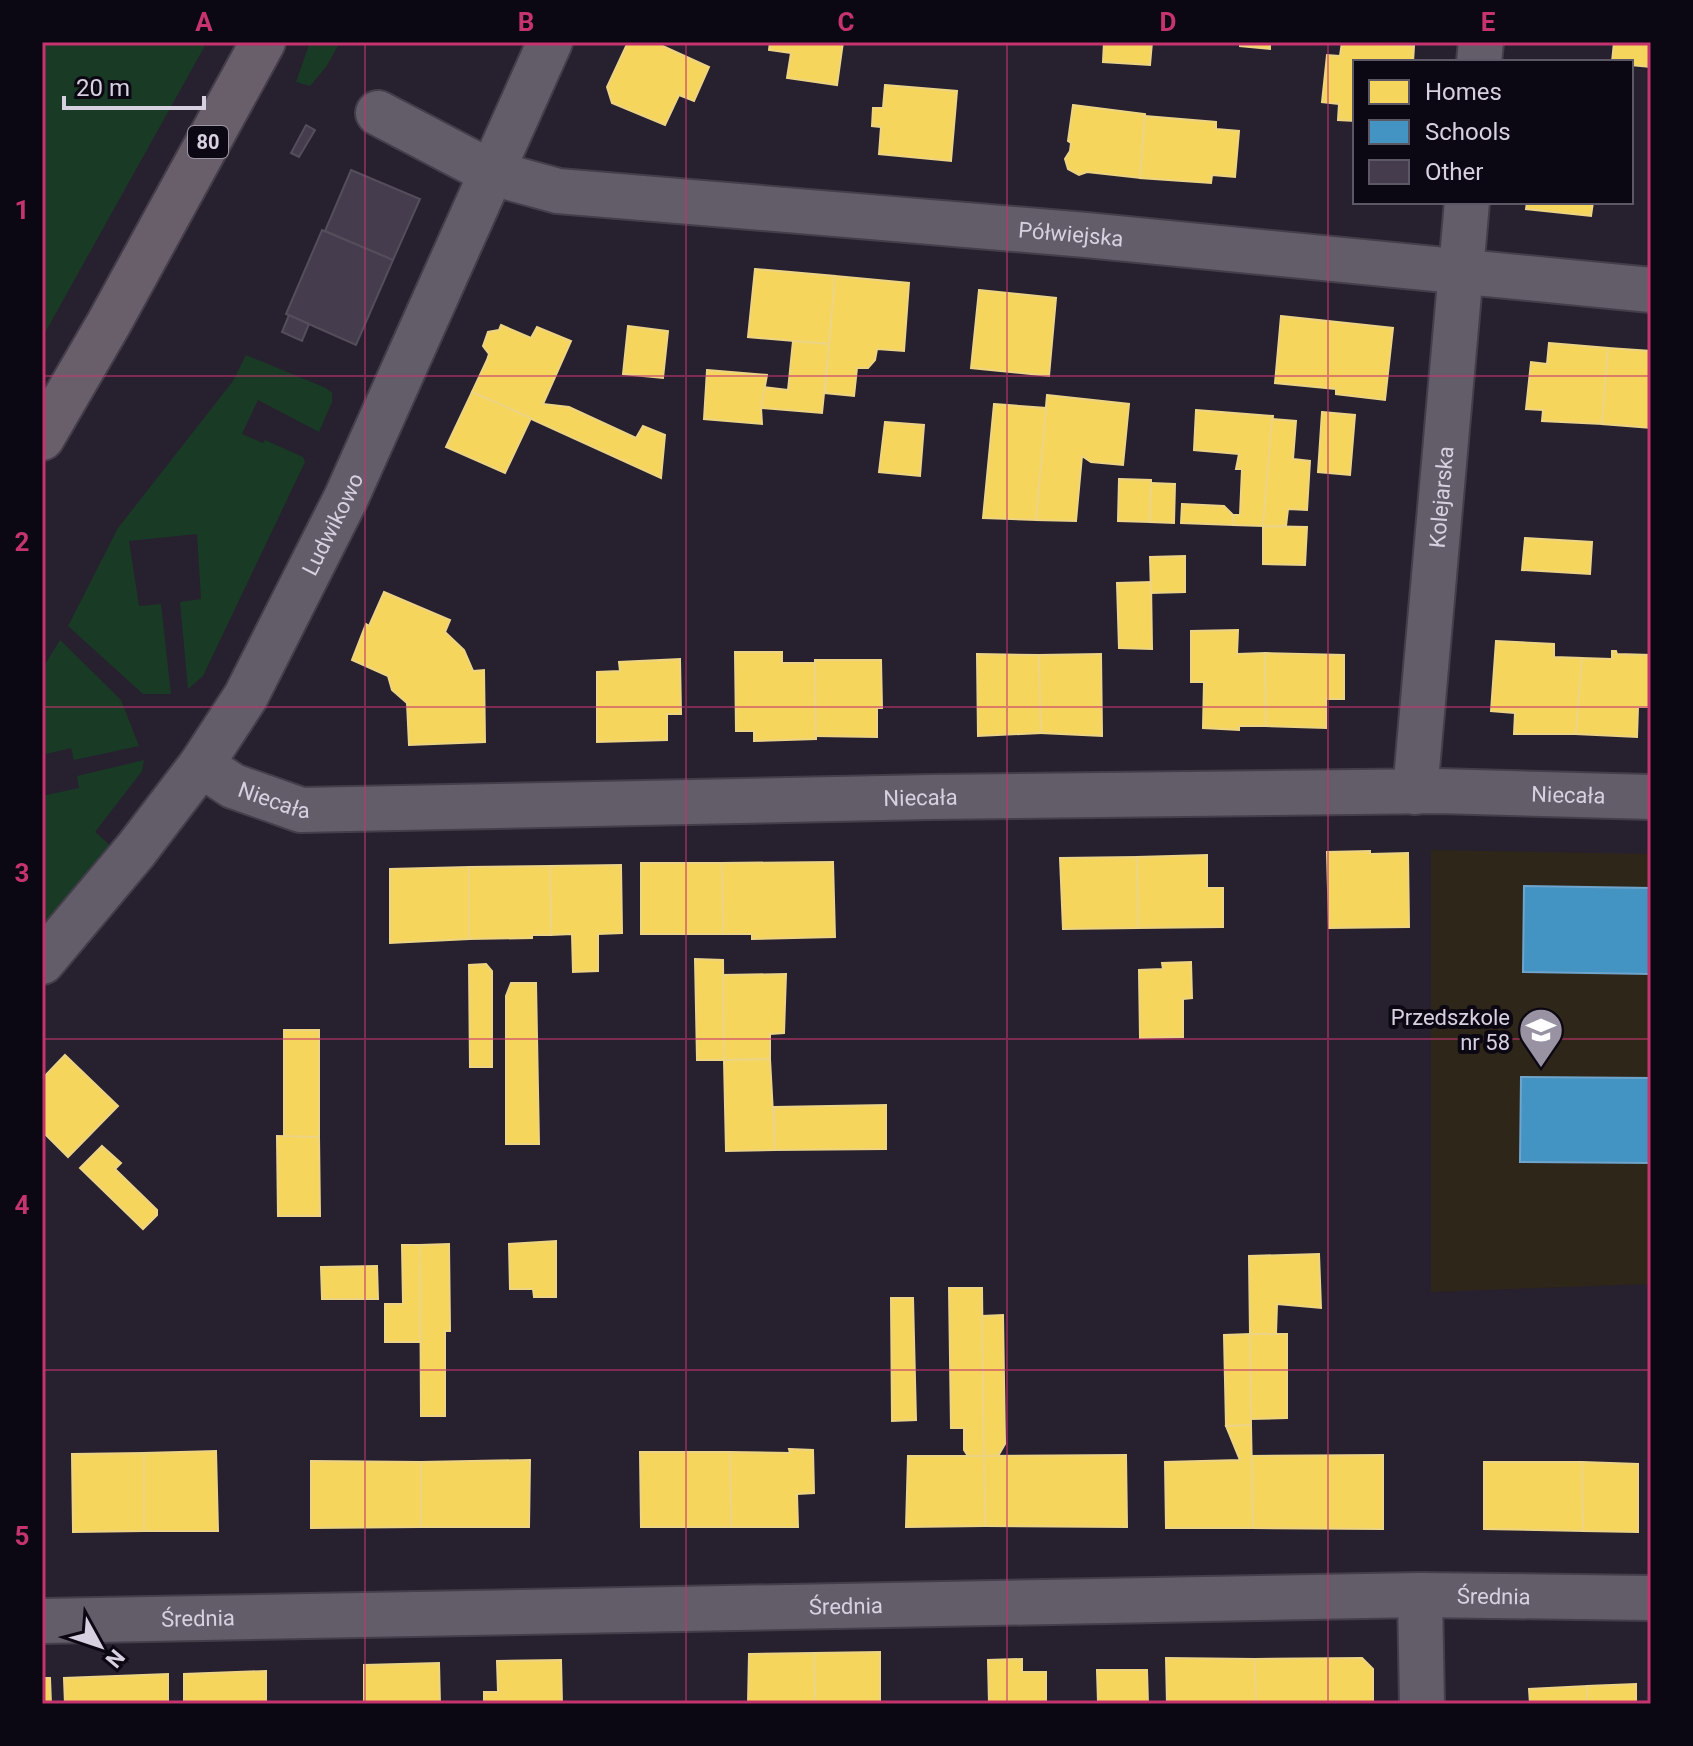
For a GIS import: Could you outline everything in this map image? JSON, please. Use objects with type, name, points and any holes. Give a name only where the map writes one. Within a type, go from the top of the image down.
[{"type":"main road","name":"80","points":[[42,438],[263,42]]},
{"type":"main road","points":[[42,382],[153,241]]},
{"type":"street","name":"Ludwikowo","points":[[42,962],[136,850],[201,765],[246,696],[346,498],[550,42]]},
{"type":"street","name":"Półwiejska","points":[[378,113],[492,173],[558,191],[1086,235],[1651,290]]},
{"type":"street","name":"Kolejarska","points":[[1415,792],[1467,204]]},
{"type":"street","name":"Niecała","points":[[201,765],[233,786],[301,810],[931,797],[1415,792],[1651,797]]},
{"type":"street","name":"Średnia","points":[[42,1621],[1420,1595],[1651,1598]]},
{"type":"street","points":[[1420,1595],[1422,1704]]},
{"type":"shaded area","name":"Przedszkole nr 58","points":[[1431,850],[1651,854],[1651,1284],[1431,1292]]},
{"type":"green space","points":[[42,42],[207,42],[42,338]]},
{"type":"green space","points":[[310,42],[340,42],[326,67],[310,86],[296,82]]},
{"type":"green space","points":[[246,355],[326,388],[332,393],[332,402],[319,432],[258,400],[242,434],[263,443],[265,440],[303,457],[305,462],[203,676],[188,689],[180,602],[201,599],[197,534],[129,541],[139,606],[161,604],[171,694],[143,694],[68,626],[118,528],[233,381]]},
{"type":"green space","points":[[60,640],[121,700],[139,746],[74,760],[71,748],[42,755],[42,669]]},
{"type":"green space","points":[[144,760],[142,771],[95,832],[111,846],[42,925],[42,796],[79,788],[77,776]]},
{"type":"building: Homes","points":[[628,42],[654,42],[709,67],[694,101],[679,95],[665,125],[612,103],[607,87]]},
{"type":"building: Homes","points":[[770,42],[843,42],[837,85],[787,78],[791,53],[769,50]]},
{"type":"building: Homes","points":[[1104,42],[1152,42],[1150,65],[1103,62]]},
{"type":"building: Homes","points":[[1240,42],[1270,42],[1270,49],[1240,46]]},
{"type":"building: Homes","points":[[1342,42],[1414,46],[1413,60],[1353,60],[1353,121],[1338,120],[1339,104],[1322,102],[1327,55],[1340,56]]},
{"type":"building: Homes","points":[[1614,42],[1651,42],[1650,67],[1633,65],[1633,60],[1612,60]]},
{"type":"building: Homes","points":[[885,85],[957,91],[951,161],[879,154],[881,127],[872,126],[873,108],[883,108]]},
{"type":"building: Homes","points":[[1073,105],[1145,114],[1140,178],[1087,172],[1079,175],[1068,169],[1065,159],[1070,151],[1071,143],[1068,141]]},
{"type":"building: Homes","points":[[1145,116],[1216,122],[1216,129],[1239,131],[1235,177],[1212,175],[1211,183],[1140,178]]},
{"type":"building: Homes","points":[[1527,204],[1593,204],[1591,216],[1526,209]]},
{"type":"building: Homes","points":[[755,269],[835,276],[829,344],[748,337]]},
{"type":"building: Homes","points":[[835,276],[909,283],[904,351],[877,349],[875,360],[868,368],[857,368],[854,396],[825,393]]},
{"type":"building: Homes","points":[[979,290],[1056,298],[1049,376],[971,368]]},
{"type":"building: Homes","points":[[1281,316],[1393,328],[1385,400],[1336,394],[1336,389],[1275,383]]},
{"type":"building: Homes","points":[[501,325],[531,338],[537,327],[571,341],[543,404],[569,407],[636,438],[643,426],[665,435],[661,478],[472,392],[489,354],[483,346],[488,332],[499,330]]},
{"type":"building: Homes","points":[[628,326],[668,331],[663,378],[623,374]]},
{"type":"building: Homes","points":[[793,341],[829,344],[822,413],[761,408],[764,387],[788,390]]},
{"type":"building: Homes","points":[[1549,343],[1608,348],[1602,424],[1542,421],[1543,410],[1526,409],[1531,362],[1547,364]]},
{"type":"building: Homes","points":[[1608,348],[1651,351],[1651,428],[1602,424]]},
{"type":"building: Homes","points":[[707,370],[767,375],[761,408],[762,424],[704,419]]},
{"type":"building: Homes","points":[[472,392],[531,418],[505,473],[446,447]]},
{"type":"building: Homes","points":[[1047,395],[1129,404],[1123,465],[1091,462],[1082,456],[1076,521],[1036,520]]},
{"type":"building: Homes","points":[[994,404],[1046,408],[1036,520],[983,518]]},
{"type":"building: Homes","points":[[1196,410],[1273,416],[1263,526],[1233,525],[1233,515],[1240,515],[1242,469],[1236,469],[1239,454],[1194,450]]},
{"type":"building: Homes","points":[[1322,412],[1355,415],[1350,475],[1318,472]]},
{"type":"building: Homes","points":[[1272,419],[1296,421],[1293,459],[1310,461],[1307,510],[1288,509],[1286,526],[1263,526]]},
{"type":"building: Homes","points":[[885,422],[924,425],[920,476],[879,472]]},
{"type":"building: Homes","points":[[1119,479],[1151,480],[1150,522],[1118,521]]},
{"type":"building: Homes","points":[[1151,483],[1175,484],[1174,523],[1150,522]]},
{"type":"building: Homes","points":[[1182,504],[1224,506],[1233,515],[1233,525],[1181,523]]},
{"type":"building: Homes","points":[[1263,526],[1307,527],[1305,565],[1263,564]]},
{"type":"building: Homes","points":[[1525,538],[1592,542],[1590,574],[1522,570]]},
{"type":"building: Homes","points":[[1185,556],[1185,592],[1151,593],[1150,557]]},
{"type":"building: Homes","points":[[1151,582],[1152,649],[1119,648],[1117,583]]},
{"type":"building: Homes","points":[[384,592],[450,620],[445,632],[464,650],[473,671],[484,670],[485,742],[409,745],[407,703],[392,690],[388,676],[352,660],[366,624],[369,626]]},
{"type":"building: Homes","points":[[1238,630],[1237,654],[1265,653],[1266,726],[1239,726],[1239,730],[1203,728],[1204,682],[1191,682],[1191,631]]},
{"type":"building: Homes","points":[[1496,641],[1554,644],[1554,657],[1582,658],[1576,734],[1514,734],[1515,713],[1491,711]]},
{"type":"building: Homes","points":[[1612,651],[1617,654],[1651,655],[1651,707],[1638,707],[1637,737],[1576,734],[1582,658],[1612,659]]},
{"type":"building: Homes","points":[[735,652],[782,652],[782,663],[815,663],[816,739],[754,741],[754,731],[736,731]]},
{"type":"building: Homes","points":[[1265,653],[1344,655],[1344,699],[1326,699],[1326,728],[1266,726]]},
{"type":"building: Homes","points":[[977,654],[1039,655],[1041,733],[978,736]]},
{"type":"building: Homes","points":[[1101,654],[1102,736],[1041,733],[1039,655]]},
{"type":"building: Homes","points":[[680,659],[681,714],[667,714],[667,740],[597,742],[597,672],[620,671],[619,662]]},
{"type":"building: Homes","points":[[815,660],[881,660],[882,708],[877,708],[877,737],[816,736]]},
{"type":"building: Homes","points":[[1370,851],[1370,854],[1408,853],[1409,927],[1329,928],[1327,852]]},
{"type":"building: Homes","points":[[1207,855],[1207,888],[1223,888],[1223,927],[1138,928],[1137,857]]},
{"type":"building: Homes","points":[[1137,857],[1138,928],[1063,929],[1060,858]]},
{"type":"building: Homes","points":[[833,862],[835,937],[752,939],[752,934],[723,934],[722,863]]},
{"type":"building: Homes","points":[[641,863],[722,863],[723,934],[641,934]]},
{"type":"building: Homes","points":[[621,865],[622,933],[598,934],[598,971],[573,972],[572,934],[551,935],[550,866]]},
{"type":"building: Homes","points":[[550,866],[551,935],[469,939],[469,867]]},
{"type":"building: Homes","points":[[469,867],[469,939],[390,943],[390,869]]},
{"type":"building: Homes","points":[[695,959],[723,960],[724,1060],[697,1060]]},
{"type":"building: Homes","points":[[1191,962],[1192,998],[1183,999],[1183,1037],[1140,1038],[1139,970],[1163,969],[1162,963]]},
{"type":"building: Homes","points":[[486,964],[492,971],[492,1067],[470,1067],[469,965]]},
{"type":"building: Homes","points":[[786,974],[784,1033],[770,1034],[770,1059],[724,1060],[723,975]]},
{"type":"building: Homes","points":[[511,983],[536,983],[539,1144],[506,1144],[506,996]]},
{"type":"building: Homes","points":[[284,1030],[319,1030],[319,1137],[284,1138]]},
{"type":"building: Homes","points":[[65,1055],[118,1106],[68,1157],[42,1131],[42,1079]]},
{"type":"building: Homes","points":[[770,1059],[775,1150],[726,1151],[724,1060]]},
{"type":"building: Homes","points":[[886,1105],[886,1149],[775,1150],[774,1107]]},
{"type":"building: Homes","points":[[277,1136],[319,1137],[320,1216],[278,1216]]},
{"type":"building: Homes","points":[[102,1146],[121,1163],[115,1169],[157,1210],[157,1215],[143,1229],[80,1168]]},
{"type":"building: Homes","points":[[556,1241],[556,1297],[534,1297],[533,1289],[510,1289],[509,1244]]},
{"type":"building: Homes","points":[[449,1244],[450,1331],[445,1331],[445,1416],[421,1416],[420,1245]]},
{"type":"building: Homes","points":[[402,1245],[420,1245],[420,1342],[385,1342],[385,1304],[403,1304]]},
{"type":"building: Homes","points":[[1319,1254],[1321,1308],[1277,1304],[1276,1334],[1250,1334],[1249,1256]]},
{"type":"building: Homes","points":[[377,1266],[378,1299],[322,1299],[321,1267]]},
{"type":"building: Homes","points":[[949,1288],[982,1288],[984,1456],[968,1456],[964,1450],[964,1428],[951,1428]]},
{"type":"building: Homes","points":[[891,1298],[913,1298],[916,1420],[892,1421]]},
{"type":"building: Homes","points":[[1003,1315],[1005,1444],[998,1456],[984,1456],[982,1316]]},
{"type":"building: Homes","points":[[1250,1334],[1287,1334],[1287,1418],[1251,1419]]},
{"type":"building: Homes","points":[[1250,1334],[1251,1425],[1226,1426],[1224,1335]]},
{"type":"building: Homes","points":[[1251,1425],[1253,1528],[1166,1528],[1165,1462],[1240,1460],[1226,1426]]},
{"type":"building: Homes","points":[[789,1449],[813,1450],[814,1493],[797,1494],[798,1527],[731,1527],[730,1452],[790,1453]]},
{"type":"building: Homes","points":[[216,1451],[218,1531],[144,1531],[144,1453]]},
{"type":"building: Homes","points":[[640,1452],[730,1452],[731,1527],[641,1527]]},
{"type":"building: Homes","points":[[144,1453],[144,1531],[73,1532],[72,1454]]},
{"type":"building: Homes","points":[[1126,1455],[1127,1527],[985,1526],[984,1456]]},
{"type":"building: Homes","points":[[1383,1455],[1383,1529],[1253,1528],[1252,1456]]},
{"type":"building: Homes","points":[[908,1456],[984,1456],[985,1526],[906,1527]]},
{"type":"building: Homes","points":[[530,1460],[529,1527],[421,1527],[421,1462]]},
{"type":"building: Homes","points":[[311,1461],[421,1462],[421,1527],[311,1528]]},
{"type":"building: Homes","points":[[1484,1462],[1582,1462],[1583,1531],[1484,1529]]},
{"type":"building: Homes","points":[[1582,1462],[1638,1464],[1638,1532],[1583,1531]]},
{"type":"building: Homes","points":[[880,1652],[880,1704],[815,1704],[814,1653]]},
{"type":"building: Homes","points":[[814,1653],[815,1704],[748,1704],[749,1654]]},
{"type":"building: Homes","points":[[1166,1658],[1255,1659],[1256,1704],[1167,1704]]},
{"type":"building: Homes","points":[[1362,1658],[1373,1669],[1373,1704],[1256,1704],[1255,1659]]},
{"type":"building: Homes","points":[[1022,1659],[1022,1672],[1046,1672],[1046,1704],[989,1704],[988,1660]]},
{"type":"building: Homes","points":[[561,1660],[562,1704],[484,1704],[484,1692],[498,1692],[497,1661]]},
{"type":"building: Homes","points":[[439,1663],[440,1704],[364,1704],[364,1665]]},
{"type":"building: Homes","points":[[1097,1670],[1147,1670],[1148,1704],[1087,1704],[1098,1702]]},
{"type":"building: Homes","points":[[266,1671],[266,1704],[184,1704],[184,1674]]},
{"type":"building: Homes","points":[[168,1674],[168,1704],[65,1704],[64,1678]]},
{"type":"building: Homes","points":[[42,1678],[50,1678],[51,1704],[42,1704]]},
{"type":"building: Homes","points":[[1636,1684],[1636,1704],[1587,1704],[1587,1686]]},
{"type":"building: Homes","points":[[1587,1686],[1587,1704],[1530,1704],[1529,1689]]},
{"type":"building: Schools","points":[[1524,886],[1651,888],[1651,974],[1523,972]]},
{"type":"building: Schools","points":[[1521,1077],[1651,1078],[1651,1163],[1520,1162]]},
{"type":"building: Other","points":[[306,125],[315,130],[299,157],[291,153]]},
{"type":"building: Other","points":[[351,170],[420,199],[393,260],[325,231]]},
{"type":"building: Other","points":[[322,230],[393,260],[356,345],[286,314]]},
{"type":"building: Other","points":[[289,315],[309,324],[302,341],[282,332]]},
{"type":"place","name":"Przedszkole nr 58","points":[[1541,1069]]}]
